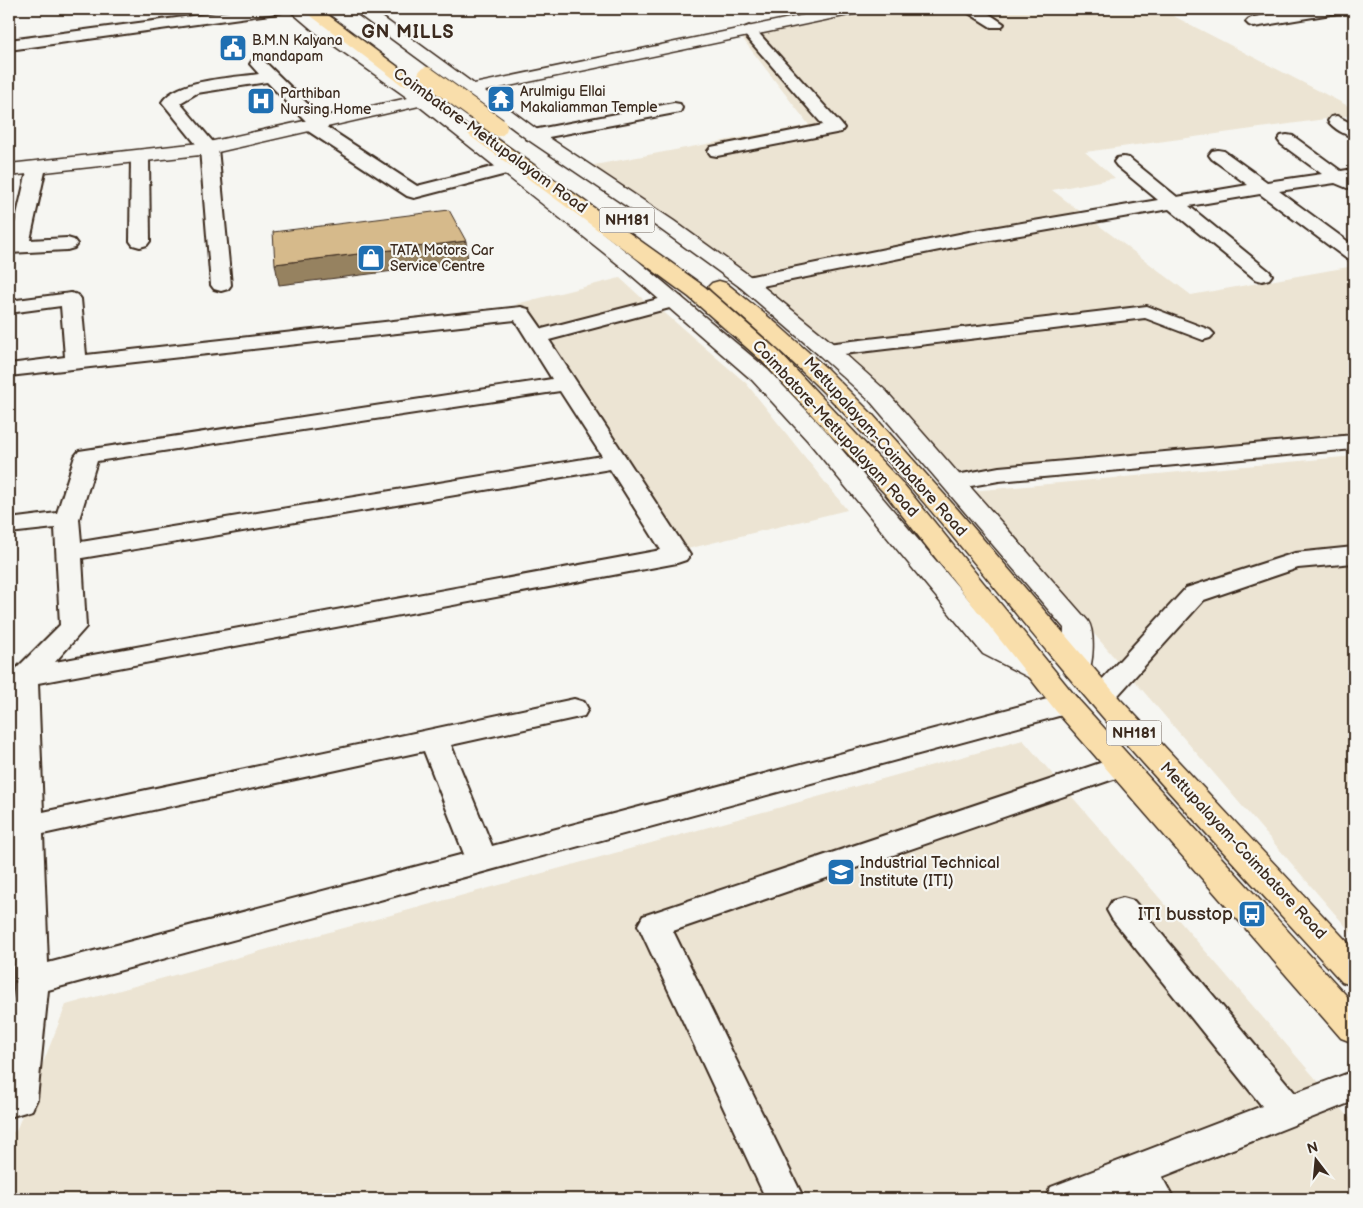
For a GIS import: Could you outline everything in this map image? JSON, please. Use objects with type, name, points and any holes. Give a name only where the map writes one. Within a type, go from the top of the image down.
[{"type":"highway","name":"Coimbatore-Mettupalayam Road","points":[[310,9],[518,164],[698,292],[744,318],[770,356],[896,491],[1066,704],[1354,1028]]},
{"type":"highway","name":"Mettupalayam-Coimbatore Road","points":[[336,9],[419,71],[606,204],[744,318],[794,349],[845,399],[924,485],[1101,696],[1354,972]]},
{"type":"street","points":[[9,45],[277,9]]},
{"type":"street","points":[[296,9],[321,29],[423,101],[508,168],[674,301],[760,375],[817,436],[993,647],[1038,670]]},
{"type":"street","points":[[361,9],[532,135],[667,225],[747,283],[828,350],[878,396],[1078,627],[1077,668]]},
{"type":"street","points":[[9,170],[209,148],[749,31],[829,11],[854,9]]},
{"type":"street","points":[[972,9],[996,24]]},
{"type":"street","points":[[1254,22],[1337,9]]},
{"type":"street","points":[[717,151],[835,128],[749,31]]},
{"type":"street","points":[[256,62],[314,124],[414,192],[508,168]]},
{"type":"street","points":[[221,286],[209,148],[170,102],[192,89],[270,77]]},
{"type":"street","points":[[532,135],[674,108]]},
{"type":"street","points":[[1336,121],[1354,132]]},
{"type":"street","points":[[1287,140],[1346,175],[1354,188]]},
{"type":"street","points":[[140,156],[140,241]]},
{"type":"street","points":[[1218,156],[1354,254]]},
{"type":"street","points":[[1123,162],[1262,275]]},
{"type":"street","points":[[37,167],[14,247],[68,244]]},
{"type":"street","points":[[747,283],[864,257],[1172,203],[1346,175]]},
{"type":"street","points":[[9,306],[71,299],[76,363]]},
{"type":"street","points":[[537,336],[674,301]]},
{"type":"street","points":[[9,370],[521,312],[677,555],[17,678]]},
{"type":"street","points":[[828,350],[1147,312],[1203,334]]},
{"type":"street","points":[[9,1102],[19,1100],[32,981],[19,922],[28,826],[18,783],[17,678],[72,627],[67,519],[87,456],[567,383]]},
{"type":"street","points":[[954,482],[999,474],[1354,442]]},
{"type":"street","points":[[69,552],[617,461]]},
{"type":"street","points":[[9,526],[67,519]]},
{"type":"street","points":[[1101,696],[1194,594],[1295,560],[1354,554]]},
{"type":"street","points":[[32,981],[1066,704]]},
{"type":"street","points":[[28,826],[574,709]]},
{"type":"street","points":[[434,739],[482,860]]},
{"type":"street","points":[[785,1199],[654,925],[1121,766]]},
{"type":"street","points":[[1123,910],[1289,1112]]},
{"type":"street","points":[[1064,1199],[1146,1185],[1289,1112],[1354,1086]]},
{"type":"shaded area","points":[[890,9],[1160,9],[1354,109],[1354,115],[1085,152],[1115,178],[1052,190],[1191,295],[1354,266],[1354,434],[960,472],[744,275],[589,166],[809,125],[742,38]]},
{"type":"shaded area","points":[[620,278],[645,301],[540,329],[516,304]]},
{"type":"shaded area","points":[[660,309],[746,383],[847,510],[683,550],[545,339]]},
{"type":"shaded area","points":[[1354,456],[1354,936],[971,491]]},
{"type":"shaded area","name":"Industrial Technical Institute (ITI)","points":[[1023,740],[1354,1123],[1354,1199],[9,1199],[9,1133],[16,1131],[66,1005]]},
{"type":"building","points":[[449,210],[466,241],[275,264],[273,232]]},
{"type":"place","name":"B.M.N Kalyana mandapam","points":[[233,48]]},
{"type":"place","name":"Arulmigu Ellai Makaliamman Temple","points":[[501,99]]},
{"type":"place","name":"Parthiban Nursing Home","points":[[261,101]]},
{"type":"place","name":"TATA Motors Car Service Centre","points":[[371,258]]},
{"type":"place","name":"Industrial Technical Institute (ITI)","points":[[841,872]]},
{"type":"place","name":"ITI busstop","points":[[1252,914]]},
{"type":"district","name":"GN MILLS","points":[[408,32]]}]
